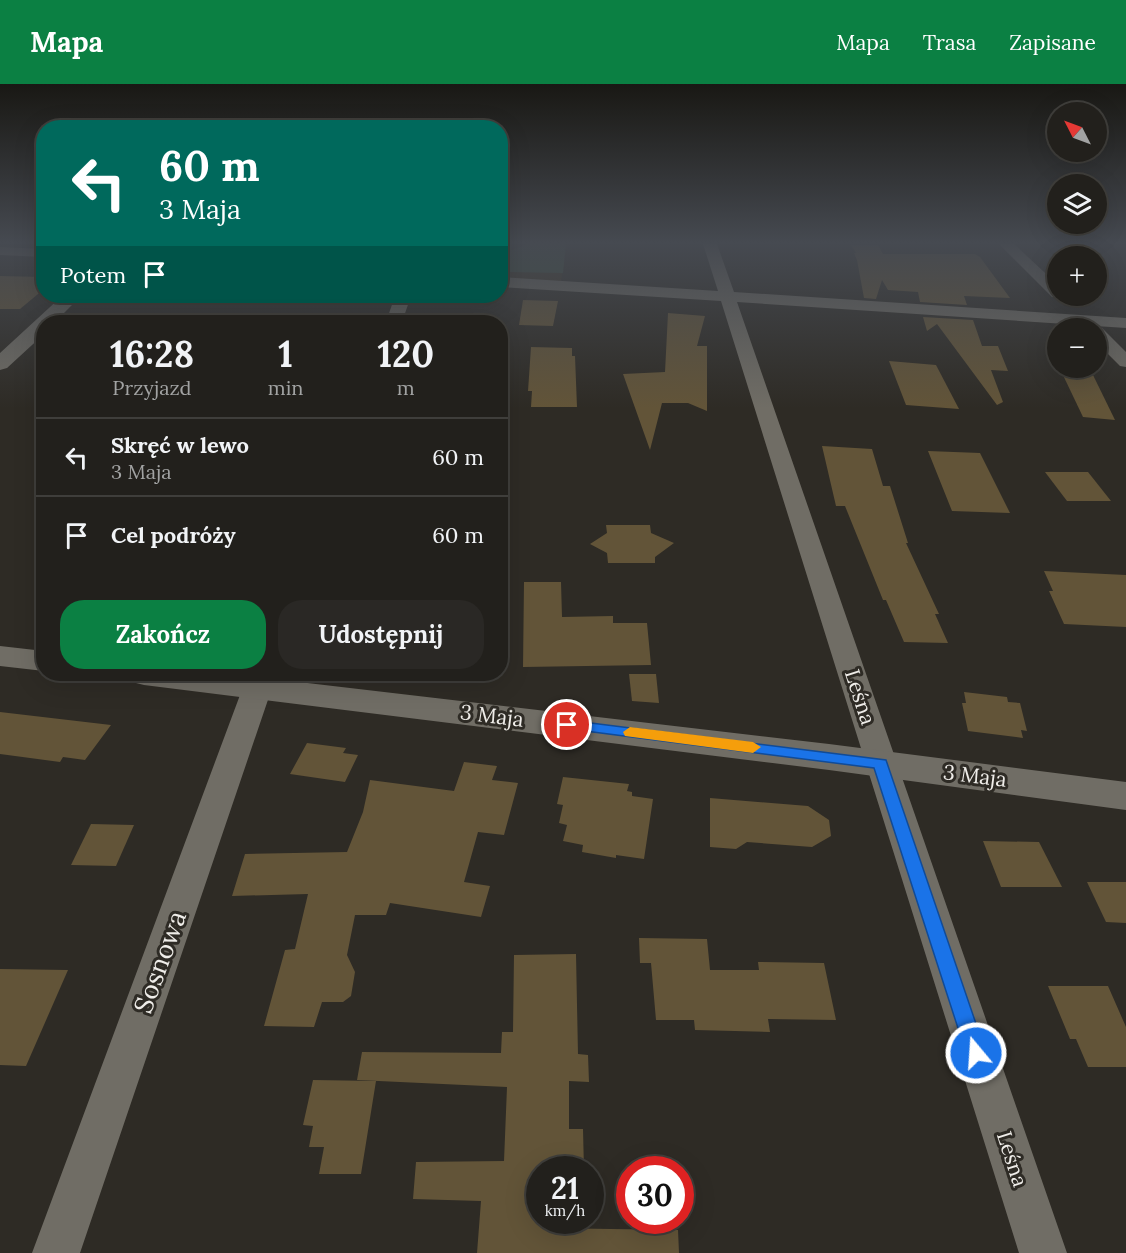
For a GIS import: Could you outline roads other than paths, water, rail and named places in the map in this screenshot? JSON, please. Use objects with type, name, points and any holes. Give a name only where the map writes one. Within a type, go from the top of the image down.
[{"type":"street","name":"Leśna","points":[[728,299],[1043,1253]]},
{"type":"street","points":[[757,299],[1047,323]]},
{"type":"street","points":[[52,315],[65,303]]},
{"type":"street","points":[[1069,306],[1082,318]]},
{"type":"street","points":[[1107,325],[1126,323]]},
{"type":"street","points":[[0,364],[36,330]]},
{"type":"street","points":[[1107,343],[1126,362]]},
{"type":"street","points":[[0,656],[36,660]]},
{"type":"street","name":"Sosnowa","points":[[57,1253],[262,681]]},
{"type":"street","name":"3 Maja","points":[[269,681],[1126,796]]}]
